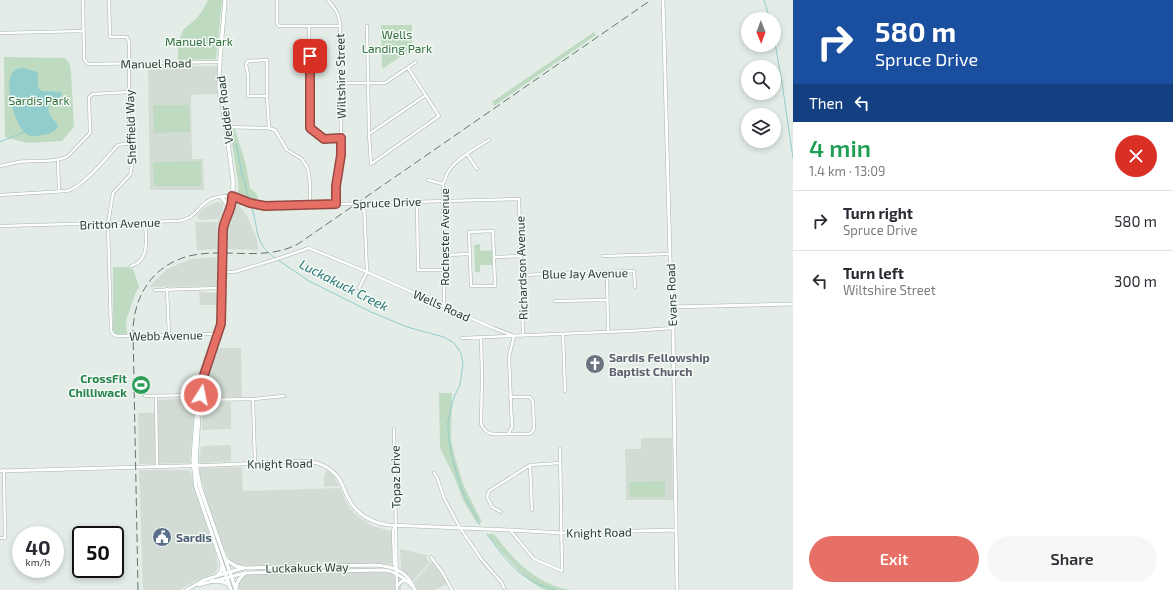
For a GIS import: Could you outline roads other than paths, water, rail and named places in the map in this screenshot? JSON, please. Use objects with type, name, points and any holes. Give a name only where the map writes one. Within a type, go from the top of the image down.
[{"type":"main road","name":"Vedder Road","points":[[217,335],[224,223],[232,204],[232,181],[226,128],[219,88],[225,0]]},
{"type":"main road","name":"Vedder Road","points":[[232,196],[221,221],[221,320],[199,395],[195,465],[196,487],[222,564],[236,589]]},
{"type":"main road","points":[[222,197],[228,206]]},
{"type":"main road","name":"Vedder Road","points":[[195,465],[200,487],[213,527],[226,560],[231,590]]},
{"type":"main road","points":[[226,560],[243,568]]},
{"type":"main road","points":[[218,575],[221,571],[222,564]]},
{"type":"main road","points":[[236,589],[240,577],[245,572]]},
{"type":"main road","points":[[212,581],[220,581],[229,585]]},
{"type":"street","points":[[0,33],[84,31],[83,0]]},
{"type":"street","name":"Sheffield Way","points":[[109,0],[110,37],[127,37],[129,42],[129,124],[132,169],[130,175],[113,193],[108,224],[111,329],[114,335]]},
{"type":"street","points":[[277,0],[277,23],[279,26],[340,26]]},
{"type":"street","name":"Wiltshire Street","points":[[328,0],[339,15],[340,26],[341,155],[336,186],[336,204]]},
{"type":"street","name":"Evans Road","points":[[663,0],[673,328],[677,590]]},
{"type":"street","points":[[310,26],[310,128],[324,139],[341,138]]},
{"type":"street","points":[[367,26],[371,164],[439,116],[408,68]]},
{"type":"street","name":"Manuel Road","points":[[84,31],[84,59],[86,63],[129,64],[220,62]]},
{"type":"street","points":[[267,96],[248,96],[248,76],[246,64],[248,61],[267,60],[269,128]]},
{"type":"street","points":[[340,83],[385,82],[416,62]]},
{"type":"street","points":[[0,166],[18,162],[58,160],[68,156],[90,133],[91,95],[129,92]]},
{"type":"street","points":[[369,134],[426,95]]},
{"type":"street","points":[[226,128],[269,128],[275,130],[287,150],[302,158],[308,169],[310,183],[310,205]]},
{"type":"street","name":"Rochester Avenue","points":[[444,306],[443,184],[448,171],[467,154],[489,140]]},
{"type":"street","points":[[0,195],[59,192],[74,189],[82,183],[118,145],[131,144]]},
{"type":"street","points":[[467,154],[477,169]]},
{"type":"street","points":[[58,160],[59,192]]},
{"type":"street","points":[[428,180],[443,184]]},
{"type":"street","name":"Britton Avenue","points":[[0,226],[178,221],[184,220],[193,215],[210,199],[232,196]]},
{"type":"street","name":"Spruce Drive","points":[[232,196],[250,203],[265,206],[519,199]]},
{"type":"street","name":"Richardson Avenue","points":[[519,199],[524,336]]},
{"type":"street","points":[[416,202],[418,270],[444,270]]},
{"type":"street","points":[[359,288],[366,272],[364,203]]},
{"type":"street","points":[[131,266],[141,261],[145,254],[145,223]]},
{"type":"street","points":[[493,231],[494,257],[495,286],[471,286],[469,232],[493,231]]},
{"type":"street","name":"Wells Road","points":[[221,272],[234,272],[309,248],[514,336],[673,328]]},
{"type":"street","points":[[444,255],[470,254]]},
{"type":"street","points":[[603,256],[670,254]]},
{"type":"street","points":[[494,257],[521,256]]},
{"type":"street","name":"Blue Jay Avenue","points":[[522,275],[634,270],[635,287]]},
{"type":"street","points":[[607,272],[608,332]]},
{"type":"street","points":[[155,290],[220,288]]},
{"type":"street","points":[[167,289],[169,335]]},
{"type":"street","points":[[555,301],[607,300]]},
{"type":"street","points":[[672,307],[793,304]]},
{"type":"street","points":[[563,334],[565,391]]},
{"type":"street","name":"Webb Avenue","points":[[114,335],[217,335]]},
{"type":"street","points":[[462,338],[514,336],[509,357],[512,427],[508,434]]},
{"type":"street","points":[[481,338],[481,424],[484,430],[489,434],[529,434],[534,429],[532,399],[530,397],[510,397]]},
{"type":"street","points":[[145,396],[199,395]]},
{"type":"street","points":[[156,396],[157,466]]},
{"type":"street","points":[[199,400],[253,399],[284,396]]},
{"type":"street","points":[[253,399],[255,463]]},
{"type":"street","name":"Topaz Drive","points":[[394,429],[397,588]]},
{"type":"street","points":[[510,530],[534,559],[562,571],[560,449]]},
{"type":"street","name":"Knight Road","points":[[2,470],[306,461],[320,463],[332,471],[340,481],[357,511],[362,516],[378,524],[562,533],[676,530]]},
{"type":"street","points":[[501,512],[492,507],[487,497],[489,491],[530,465],[560,463]]},
{"type":"street","points":[[530,465],[532,510]]},
{"type":"street","points":[[0,538],[5,538],[2,470]]},
{"type":"street","points":[[434,473],[437,477],[444,498],[460,528],[482,560],[502,583],[504,588]]},
{"type":"street","points":[[431,557],[442,572],[452,590]]},
{"type":"street","name":"Luckakuck Way","points":[[194,585],[212,581],[243,568],[374,565],[396,569]]},
{"type":"street","points":[[396,569],[408,577],[414,588]]},
{"type":"street","name":"Luckakuck Way","points":[[186,590],[204,580],[218,575],[245,572],[383,570],[396,573]]},
{"type":"street","points":[[396,573],[414,588]]},
{"type":"street","points":[[397,588],[402,581],[407,582]]},
{"type":"water","points":[[24,68],[37,72],[38,86],[41,91],[61,92],[62,94],[59,99],[50,102],[48,108],[50,116],[58,126],[55,130],[45,135],[28,135],[23,131],[15,115],[10,95],[10,78],[15,70]]},
{"type":"waterway","points":[[764,0],[768,12]]},
{"type":"waterway","points":[[777,52],[793,158]]},
{"type":"waterway","points":[[0,142],[24,132]]},
{"type":"waterway","name":"Luckakuck Creek","points":[[236,144],[242,174],[250,202]]},
{"type":"waterway","name":"Luckakuck Creek","points":[[251,205],[260,240],[263,246],[275,258]]},
{"type":"waterway","name":"Luckakuck Creek","points":[[278,260],[309,281],[371,312],[407,327],[444,337],[454,343],[461,353],[463,363],[460,385],[454,397],[448,421],[448,433],[452,457],[459,482],[480,525]]},
{"type":"waterway","name":"Luckakuck Creek","points":[[487,534],[509,562],[522,575],[538,584],[555,590]]},
{"type":"railway","points":[[138,590],[133,329],[139,299],[146,286],[156,274],[173,262],[190,256],[208,253],[262,253],[280,251],[298,244],[651,0]]},
{"type":"place","name":"Sardis Fellowship Baptist Church","points":[[595,364]]},
{"type":"place","name":"CrossFit Chilliwack","points":[[141,385]]},
{"type":"place","name":"Sardis","points":[[162,537]]},
{"type":"park label","name":"Manuel Park","points":[[199,41]]},
{"type":"park label","name":"Wells Landing Park","points":[[397,41]]},
{"type":"park label","name":"Sardis Park","points":[[39,100]]}]
